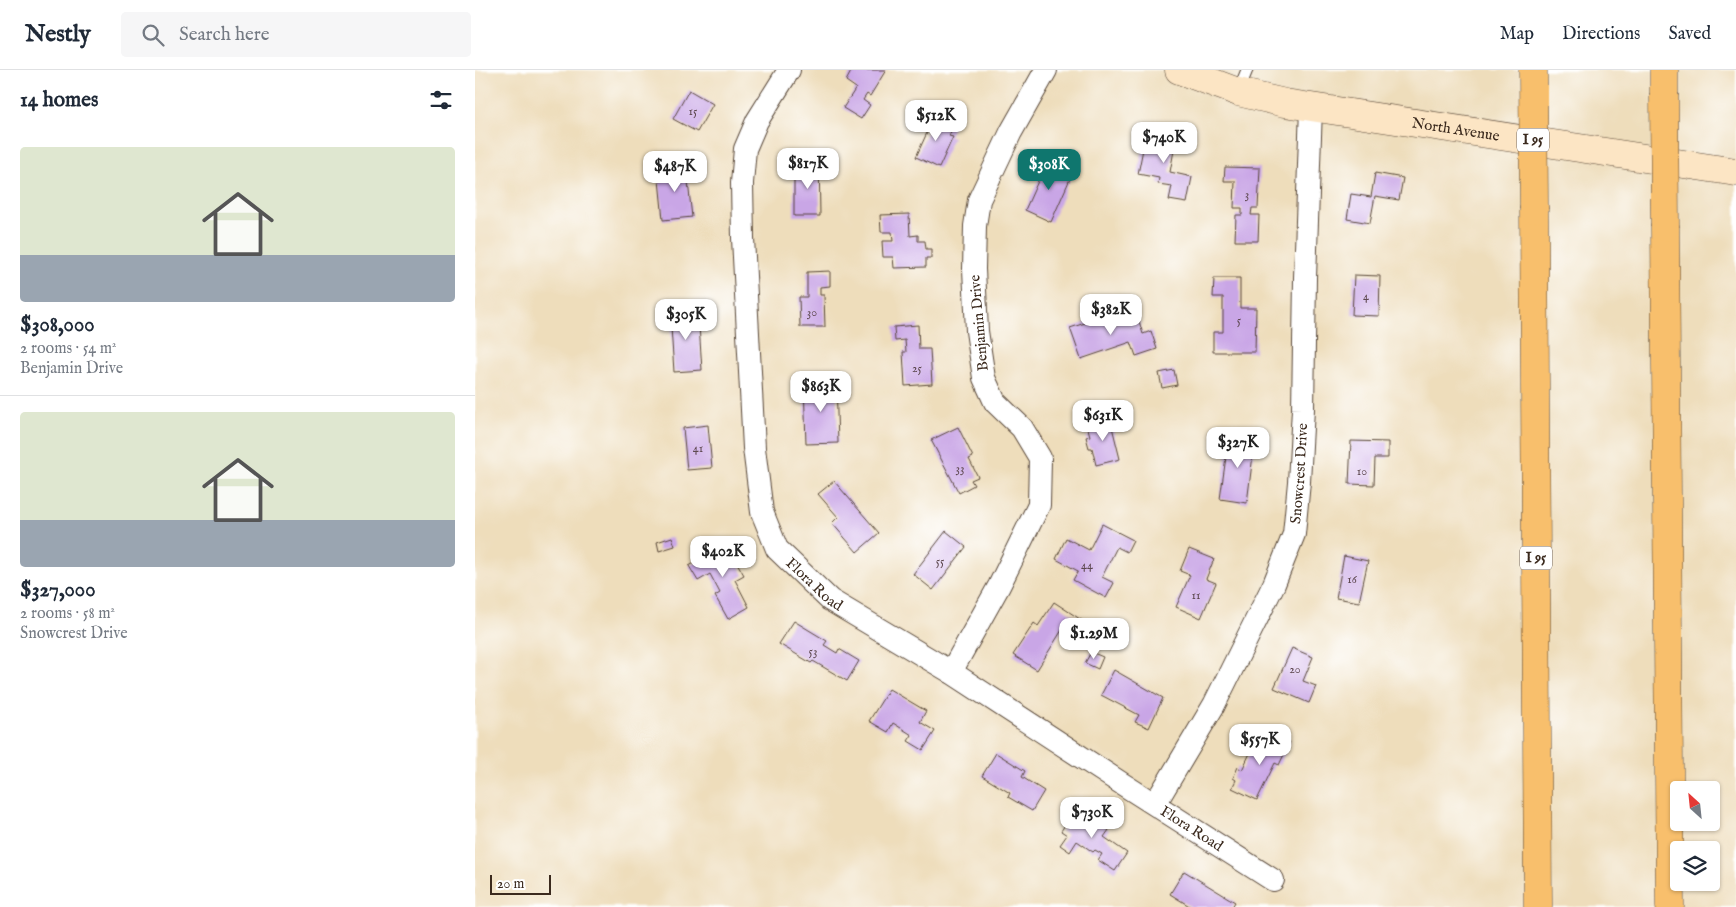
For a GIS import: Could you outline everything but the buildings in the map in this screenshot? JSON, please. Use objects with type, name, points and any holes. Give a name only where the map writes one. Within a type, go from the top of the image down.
[{"type":"highway","name":"I 95","points":[[1533,70],[1538,907]]},
{"type":"highway","points":[[1664,82],[1670,907]]},
{"type":"main road","name":"North Avenue","points":[[1179,70],[1243,81],[1311,108],[1736,172]]},
{"type":"street","name":"Flora Road","points":[[789,70],[757,121],[745,149],[742,183],[754,448],[763,512],[777,549],[830,600],[951,672],[1273,880]]},
{"type":"street","name":"Benjamin Drive","points":[[951,672],[999,586],[1039,505],[1040,458],[1022,428],[995,402],[984,378],[977,331],[974,269],[975,226],[979,200],[1011,132],[1047,70]]},
{"type":"street","name":"Snowcrest Drive","points":[[1155,804],[1214,705],[1274,584],[1294,534],[1303,409],[1311,108]]}]
